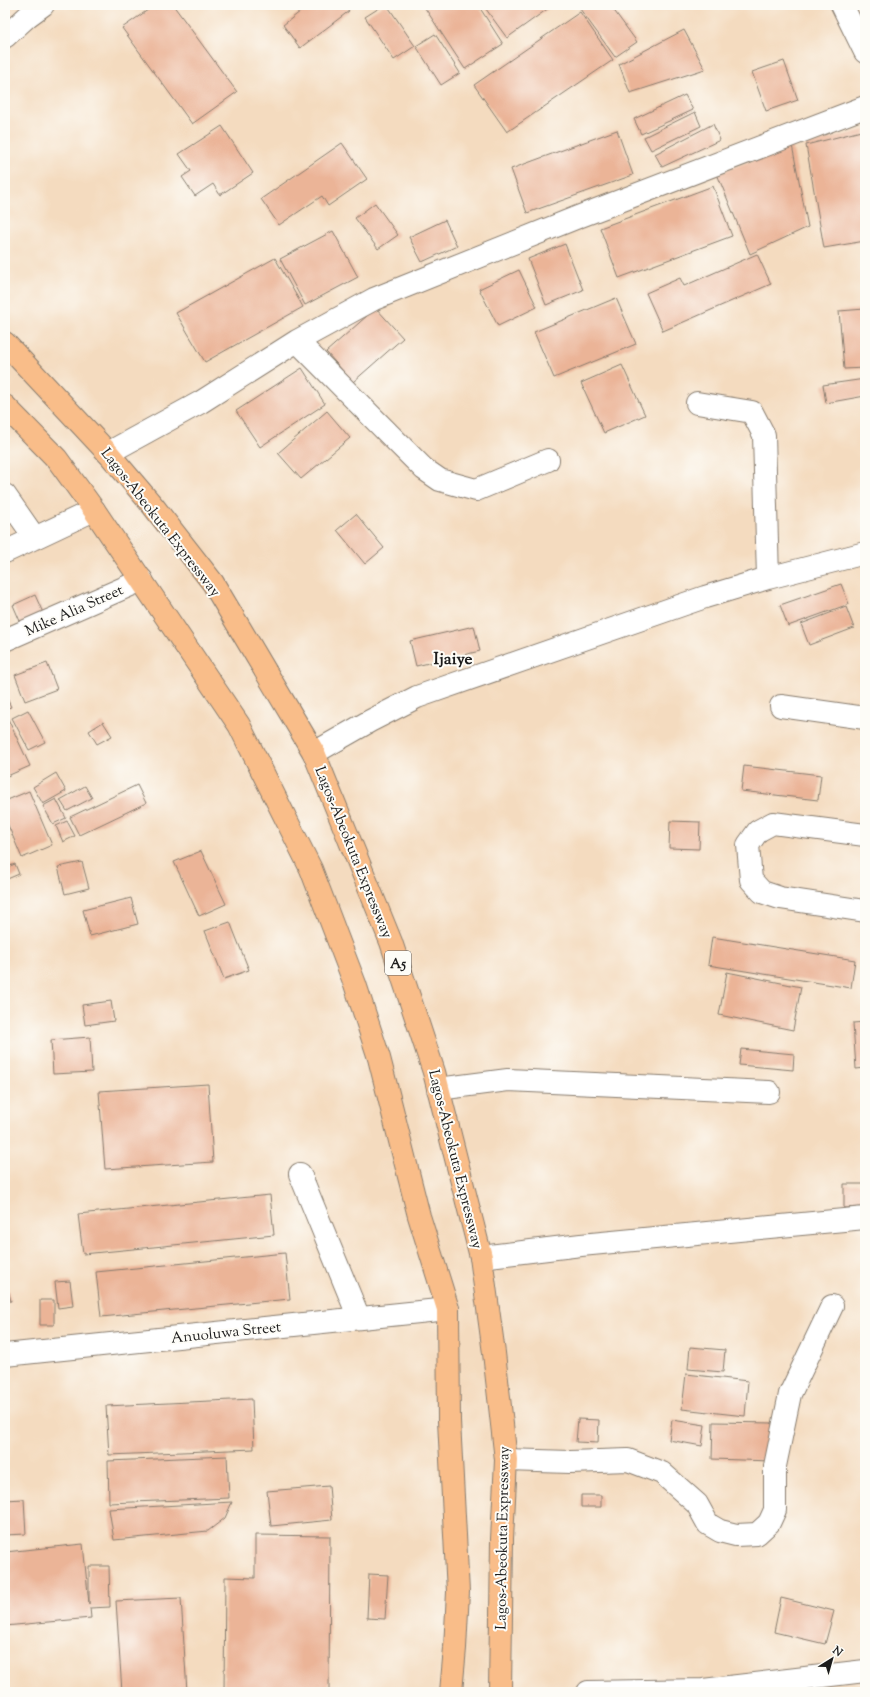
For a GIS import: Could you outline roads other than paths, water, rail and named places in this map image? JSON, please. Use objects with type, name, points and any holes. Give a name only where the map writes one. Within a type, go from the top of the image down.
[{"type":"highway","name":"Lagos-Abeokuta Expressway","points":[[5,343],[108,453],[153,506],[213,583],[314,753],[391,942],[438,1089],[481,1257],[506,1460],[502,1539],[500,1692]]},
{"type":"highway","points":[[6,409],[57,459],[142,580],[239,725],[312,869],[355,984],[379,1058],[418,1216],[448,1309],[449,1421],[458,1592],[451,1692]]},
{"type":"street","points":[[5,37],[28,16],[43,5]]},
{"type":"street","points":[[842,5],[865,52]]},
{"type":"street","points":[[108,453],[201,402],[298,341],[374,299],[578,217],[865,107]]},
{"type":"street","points":[[298,341],[388,434],[424,469],[440,480],[476,490],[548,460]]},
{"type":"street","points":[[697,403],[752,412],[764,435],[768,578]]},
{"type":"street","points":[[5,495],[34,538]]},
{"type":"street","points":[[5,552],[94,510]]},
{"type":"street","points":[[314,753],[370,720],[417,697],[698,600],[768,578],[865,553]]},
{"type":"street","name":"Mike Alia Street","points":[[5,640],[142,580]]},
{"type":"street","points":[[780,706],[865,718]]},
{"type":"street","points":[[865,835],[773,823],[758,831],[748,845],[751,880],[762,892],[780,898],[865,910]]},
{"type":"street","points":[[438,1089],[508,1080],[579,1082],[769,1092]]},
{"type":"street","points":[[300,1174],[359,1318]]},
{"type":"street","points":[[481,1257],[581,1245],[865,1218]]},
{"type":"street","points":[[506,1460],[570,1462],[628,1460],[662,1473],[696,1504],[708,1524],[720,1531],[736,1535],[757,1534],[769,1523],[775,1510],[775,1466],[790,1394],[832,1306]]},
{"type":"street","name":"Anuoluwa Street","points":[[5,1355],[448,1309]]},
{"type":"street","points":[[588,1692],[703,1690],[865,1671]]},
{"type":"district","name":"Ijaiye","points":[[453,658]]}]
